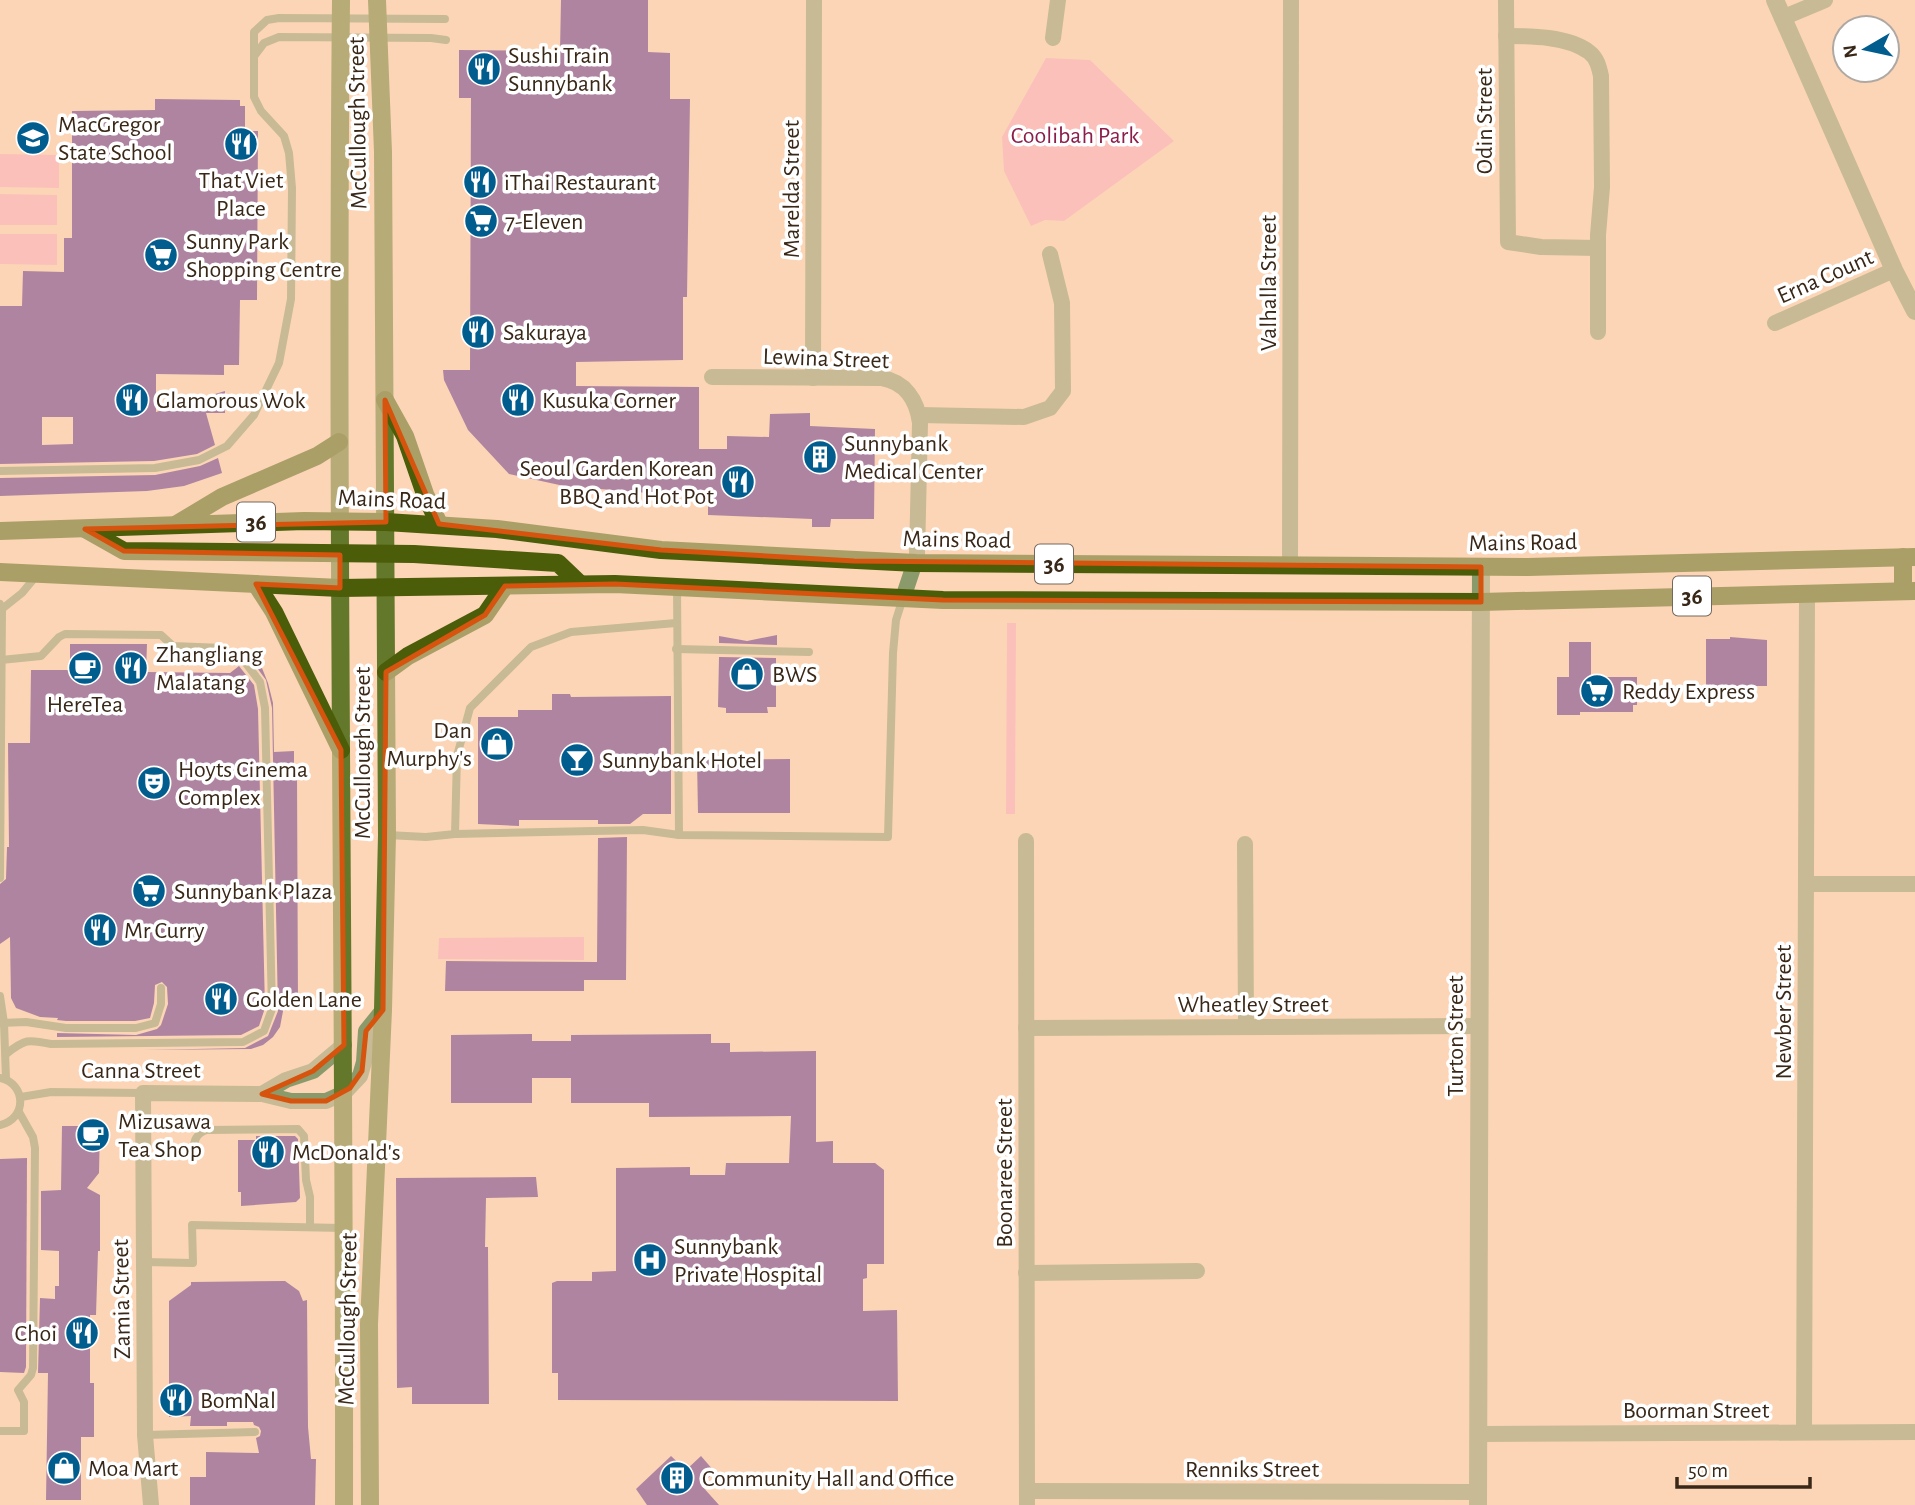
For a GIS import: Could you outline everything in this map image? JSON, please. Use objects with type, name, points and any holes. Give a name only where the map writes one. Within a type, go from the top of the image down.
[{"type":"main road","name":"McCullough Street","points":[[341,9],[339,521],[344,1045],[344,1505]]},
{"type":"main road","name":"McCullough Street","points":[[370,1505],[369,1324],[383,1010],[387,835],[385,400],[378,9]]},
{"type":"main road","points":[[385,400],[405,436],[425,494],[439,524]]},
{"type":"main road","points":[[174,525],[222,497],[317,456],[339,442]]},
{"type":"main road","name":"Mains Road","points":[[0,531],[386,522],[508,530],[661,550],[916,563],[1481,567],[1909,557]]},
{"type":"main road","points":[[85,529],[124,551],[385,554],[558,563],[580,584]]},
{"type":"main road","points":[[1909,557],[1909,591]]},
{"type":"main road","name":"36","points":[[0,572],[340,588],[580,584],[677,586],[904,598],[1481,602],[1909,591]]},
{"type":"main road","points":[[256,584],[274,612],[341,750]]},
{"type":"main road","points":[[386,672],[408,656],[485,615],[505,586]]},
{"type":"street","name":"Marelda Street","points":[[813,378],[814,0]]},
{"type":"street","points":[[1053,38],[1058,0]]},
{"type":"street","name":"Valhalla Street","points":[[1290,566],[1291,0]]},
{"type":"street","name":"Odin Street","points":[[1506,0],[1507,242],[1541,247],[1598,247]]},
{"type":"street","points":[[1775,0],[1913,308]]},
{"type":"street","points":[[1782,18],[1825,0]]},
{"type":"street","points":[[1506,36],[1533,35],[1558,39],[1588,51],[1597,62],[1601,76],[1602,173],[1598,247],[1598,332]]},
{"type":"street","points":[[904,598],[916,563],[919,415],[1024,416],[1050,408],[1063,391],[1062,303],[1050,254]]},
{"type":"street","name":"Erna Count","points":[[1776,323],[1894,270]]},
{"type":"street","name":"Lewina Street","points":[[712,377],[882,378],[897,382],[908,393],[919,415]]},
{"type":"street","name":"Turton Street","points":[[1478,1499],[1481,567]]},
{"type":"street","name":"Newber Street","points":[[1804,1432],[1807,593]]},
{"type":"street","name":"Boonaree Street","points":[[1026,841],[1027,1498]]},
{"type":"street","points":[[1245,844],[1246,1027]]},
{"type":"street","points":[[1806,884],[1915,884]]},
{"type":"street","points":[[344,1093],[362,1072],[366,1031],[383,1010]]},
{"type":"street","name":"Wheatley Street","points":[[1026,1028],[1479,1026]]},
{"type":"street","name":"Canna Street","points":[[262,1094],[286,1080],[308,1074],[344,1045]]},
{"type":"street","name":"Canna Street","points":[[143,1093],[262,1094],[291,1101],[316,1102],[327,1101],[344,1093]]},
{"type":"street","name":"Zamia Street","points":[[143,1093],[145,1434],[151,1505]]},
{"type":"street","points":[[1026,1273],[1197,1271]]},
{"type":"street","name":"Boorman Street","points":[[1478,1434],[1915,1432]]},
{"type":"street","name":"Renniks Street","points":[[1027,1498],[1478,1499]]},
{"type":"lane","points":[[0,471],[155,468],[199,460],[227,446],[254,415],[279,363],[291,299],[291,168],[287,142],[279,129],[261,111],[254,97],[254,32],[267,20],[341,9],[378,9],[445,19]]},
{"type":"lane","points":[[255,55],[264,43],[279,37],[446,40]]},
{"type":"lane","points":[[0,878],[1,607],[22,593],[38,573]]},
{"type":"lane","points":[[677,586],[679,835]]},
{"type":"lane","points":[[387,835],[426,837],[643,830],[679,835],[888,837],[894,645],[896,620],[904,598]]},
{"type":"lane","points":[[455,834],[457,756],[470,708],[531,647],[571,632],[676,623]]},
{"type":"lane","points":[[1,660],[41,656],[65,634],[133,633],[160,635],[173,646],[223,648],[245,662],[260,682],[265,708],[272,1009],[264,1031],[243,1042],[51,1044],[30,1040],[21,1042],[6,1054]]},
{"type":"lane","points":[[676,649],[809,652]]},
{"type":"lane","points":[[2,1023],[26,1022],[47,1027],[136,1028],[155,1023],[161,1004],[161,988]]},
{"type":"lane","points":[[0,996],[6,1054],[3,1079],[15,1086],[21,1097],[19,1112],[10,1122],[0,1125]]},
{"type":"lane","points":[[30,1040],[47,1027]]},
{"type":"lane","name":"Canna Street","points":[[21,1097],[51,1092],[143,1093]]},
{"type":"lane","points":[[0,1431],[24,1431],[24,1402],[18,1390],[31,1375],[33,1368],[35,1148],[33,1137],[19,1112]]},
{"type":"lane","points":[[192,1155],[194,1139],[200,1132],[207,1130],[298,1129],[304,1136],[310,1227]]},
{"type":"lane","points":[[143,1262],[193,1263],[192,1225],[343,1228]]},
{"type":"lane","points":[[145,1434],[255,1432]]},
{"type":"highlighted area","points":[[385,400],[439,524],[661,550],[854,561],[1481,567],[1481,602],[943,600],[615,584],[505,586],[485,615],[386,672],[383,1010],[366,1031],[362,1071],[350,1088],[326,1101],[291,1101],[262,1094],[313,1071],[344,1045],[341,750],[256,584],[340,588],[340,555],[124,551],[85,529],[386,522]]},
{"type":"green space","name":"Coolibah Park","points":[[1046,58],[1090,60],[1174,141],[1064,221],[1045,220],[1031,226],[1004,171],[1002,137]]},
{"type":"green space","points":[[0,154],[59,155],[59,188],[0,187]]},
{"type":"green space","points":[[0,194],[57,195],[57,225],[0,225]]},
{"type":"green space","points":[[0,234],[57,234],[57,265],[0,264]]},
{"type":"green space","points":[[1007,623],[1016,623],[1015,814],[1006,814]]},
{"type":"green space","points":[[584,937],[584,960],[438,959],[439,938]]},
{"type":"building","points":[[561,0],[648,0],[648,52],[670,53],[670,99],[690,99],[687,297],[683,297],[683,360],[576,362],[576,386],[699,387],[699,449],[727,449],[727,436],[769,437],[770,414],[810,413],[810,426],[875,429],[874,519],[831,519],[830,527],[812,527],[812,519],[708,515],[708,498],[564,486],[509,474],[468,430],[444,380],[443,370],[470,370],[471,98],[459,98],[459,50],[560,51]]},
{"type":"building","name":"Sunny Park Shopping Centre","points":[[155,99],[240,100],[240,106],[245,106],[245,131],[258,131],[257,300],[240,300],[239,365],[224,365],[224,375],[156,374],[156,412],[225,391],[225,413],[206,413],[215,445],[197,454],[154,461],[0,464],[0,306],[22,306],[23,271],[64,272],[64,238],[72,238],[72,111],[155,110]],"holes":[[[42,417],[73,417],[73,444],[42,445]]]},
{"type":"building","points":[[218,458],[222,473],[184,486],[147,491],[0,496],[0,478],[155,475],[200,466]]},
{"type":"building","points":[[777,635],[777,645],[719,643],[719,636],[747,641]]},
{"type":"building","points":[[1730,637],[1767,640],[1767,686],[1706,686],[1706,639]]},
{"type":"building","name":"Reddy Express","points":[[1569,642],[1591,642],[1591,677],[1637,677],[1637,705],[1633,705],[1633,712],[1557,715],[1557,677],[1569,677]]},
{"type":"building","name":"Sunnybank Plaza","points":[[70,644],[147,644],[146,672],[230,673],[239,666],[254,685],[258,709],[265,1008],[259,1026],[241,1035],[57,1037],[57,1033],[136,1035],[157,1029],[168,1004],[167,987],[162,982],[155,985],[150,1018],[135,1021],[66,1021],[40,1017],[16,1008],[11,998],[10,937],[0,944],[0,884],[6,879],[9,847],[8,743],[30,743],[31,670],[70,670]]},
{"type":"building","points":[[249,657],[262,668],[268,683],[273,703],[274,752],[294,751],[294,775],[297,774],[298,1007],[284,1006],[280,1027],[273,1037],[263,1045],[251,1049],[142,1050],[245,1048],[268,1036],[278,1011],[272,708],[266,680]]},
{"type":"building","name":"BWS","points":[[719,657],[776,658],[776,707],[767,707],[768,713],[726,713],[726,708],[718,707]]},
{"type":"building","name":"Sunnybank Hotel","points":[[552,694],[570,694],[571,697],[671,696],[671,814],[643,814],[630,824],[598,824],[598,820],[519,820],[519,826],[478,824],[478,717],[518,717],[518,710],[552,710]]},
{"type":"building","points":[[790,759],[790,813],[698,813],[697,760]]},
{"type":"building","points":[[627,837],[626,980],[584,980],[584,991],[445,991],[446,961],[597,962],[598,838]]},
{"type":"building","points":[[532,1034],[532,1041],[571,1041],[571,1035],[711,1034],[711,1043],[730,1043],[730,1052],[816,1051],[816,1142],[833,1141],[833,1163],[875,1163],[884,1170],[884,1264],[867,1264],[867,1278],[863,1279],[863,1311],[897,1310],[898,1401],[558,1400],[558,1373],[552,1373],[552,1283],[592,1281],[592,1272],[616,1271],[616,1168],[690,1167],[690,1175],[725,1175],[726,1163],[789,1163],[791,1116],[649,1117],[649,1103],[571,1103],[571,1078],[532,1078],[532,1103],[451,1103],[451,1035]]},
{"type":"building","points":[[62,1126],[100,1126],[99,1173],[87,1188],[100,1195],[100,1251],[96,1315],[90,1315],[90,1383],[94,1383],[94,1437],[81,1437],[81,1500],[46,1500],[48,1373],[38,1373],[40,1298],[55,1299],[55,1286],[59,1286],[59,1251],[41,1250],[41,1191],[61,1190]]},
{"type":"building","name":"McDonald's","points":[[256,1136],[295,1136],[298,1139],[300,1198],[296,1202],[241,1206],[241,1192],[238,1192],[238,1140],[256,1140]]},
{"type":"building","points":[[27,1158],[26,1367],[24,1373],[0,1372],[0,1159]]},
{"type":"building","points":[[536,1177],[538,1197],[486,1198],[489,1404],[412,1404],[412,1387],[397,1388],[396,1178]]},
{"type":"building","points":[[285,1281],[299,1291],[303,1301],[307,1300],[308,1427],[311,1459],[316,1459],[315,1505],[190,1505],[190,1477],[206,1477],[206,1452],[259,1453],[256,1438],[261,1431],[253,1422],[227,1422],[227,1426],[190,1426],[191,1416],[169,1417],[169,1301],[191,1285],[191,1282]]},
{"type":"building","name":"Community Hall and Office","points":[[671,1456],[686,1470],[701,1456],[714,1471],[702,1486],[719,1505],[647,1505],[636,1489]]},
{"type":"place","name":"Sushi Train Sunnybank","points":[[484,69]]},
{"type":"place","name":"MacGregor State School","points":[[33,138]]},
{"type":"place","name":"That Viet Place","points":[[241,144]]},
{"type":"place","name":"iThai Restaurant","points":[[480,182]]},
{"type":"place","name":"7-Eleven","points":[[481,221]]},
{"type":"place","name":"Sunny Park Shopping Centre","points":[[161,255]]},
{"type":"place","name":"Sakuraya","points":[[478,332]]},
{"type":"place","name":"Glamorous Wok","points":[[132,400]]},
{"type":"place","name":"Kusuka Corner","points":[[518,400]]},
{"type":"place","name":"Sunnybank Medical Center","points":[[820,457]]},
{"type":"place","name":"Seoul Garden Korean BBQ and Hot Pot","points":[[738,482]]},
{"type":"place","name":"HereTea","points":[[85,668]]},
{"type":"place","name":"Zhangliang Malatang","points":[[131,668]]},
{"type":"place","name":"BWS","points":[[747,674]]},
{"type":"place","name":"Reddy Express","points":[[1597,691]]},
{"type":"place","name":"Dan Murphy's","points":[[497,744]]},
{"type":"place","name":"Sunnybank Hotel","points":[[577,760]]},
{"type":"place","name":"Hoyts Cinema Complex","points":[[154,783]]},
{"type":"place","name":"Sunnybank Plaza","points":[[149,891]]},
{"type":"place","name":"Mr Curry","points":[[100,930]]},
{"type":"place","name":"Golden Lane","points":[[221,999]]},
{"type":"place","name":"Mizusawa Tea Shop","points":[[93,1135]]},
{"type":"place","name":"McDonald's","points":[[268,1152]]},
{"type":"place","name":"Sunnybank Private Hospital","points":[[650,1260]]},
{"type":"place","name":"Choi","points":[[82,1333]]},
{"type":"place","name":"BomNal","points":[[176,1400]]},
{"type":"place","name":"Moa Mart","points":[[64,1468]]},
{"type":"place","name":"Community Hall and Office","points":[[677,1478]]}]
